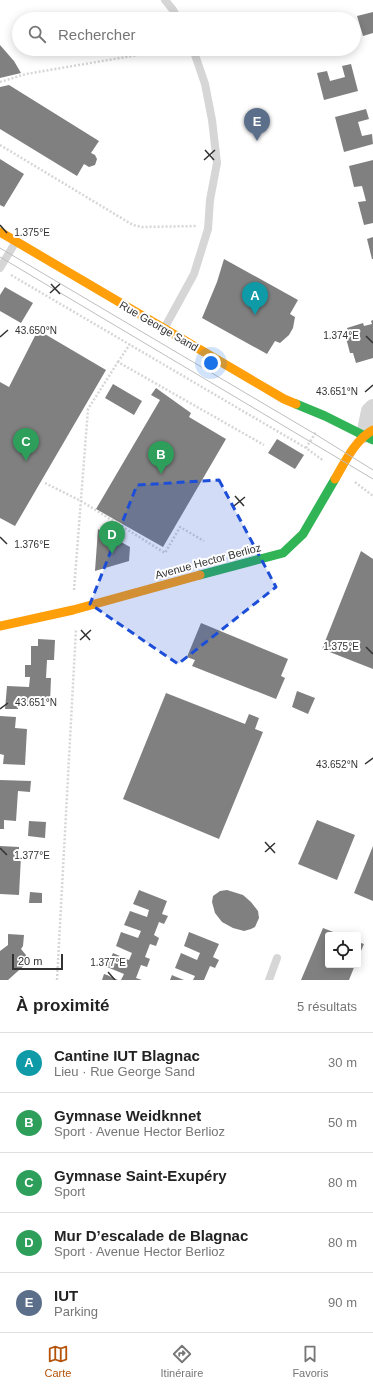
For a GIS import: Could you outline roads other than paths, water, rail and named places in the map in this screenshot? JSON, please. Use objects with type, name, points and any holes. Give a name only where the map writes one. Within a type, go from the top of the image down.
[{"type":"street","name":"Rue George Sand","points":[[0,232],[284,399],[370,435]]},
{"type":"street","points":[[370,435],[369,411],[373,407]]},
{"type":"street","name":"Avenue Hector Berlioz","points":[[0,626],[73,610],[283,553],[303,534],[349,455],[370,435]]},
{"type":"lane","points":[[165,0],[174,12]]},
{"type":"lane","points":[[164,329],[194,274],[208,226],[210,200],[217,163],[212,120],[205,84],[195,56]]},
{"type":"lane","points":[[3,270],[15,242]]},
{"type":"lane","points":[[269,980],[277,958]]},
{"type":"tram line","points":[[0,248],[315,434],[373,470]]},
{"type":"tram line","points":[[0,257],[373,479]]},
{"type":"place","name":"IUT","points":[[257,141]]},
{"type":"place","name":"Cantine IUT Blagnac","points":[[255,315]]},
{"type":"place","name":"Gymnase Saint-Exupéry","points":[[26,461]]},
{"type":"place","name":"Gymnase Weidknnet","points":[[161,474]]},
{"type":"place","name":"Mur D’escalade de Blagnac","points":[[112,554]]}]
